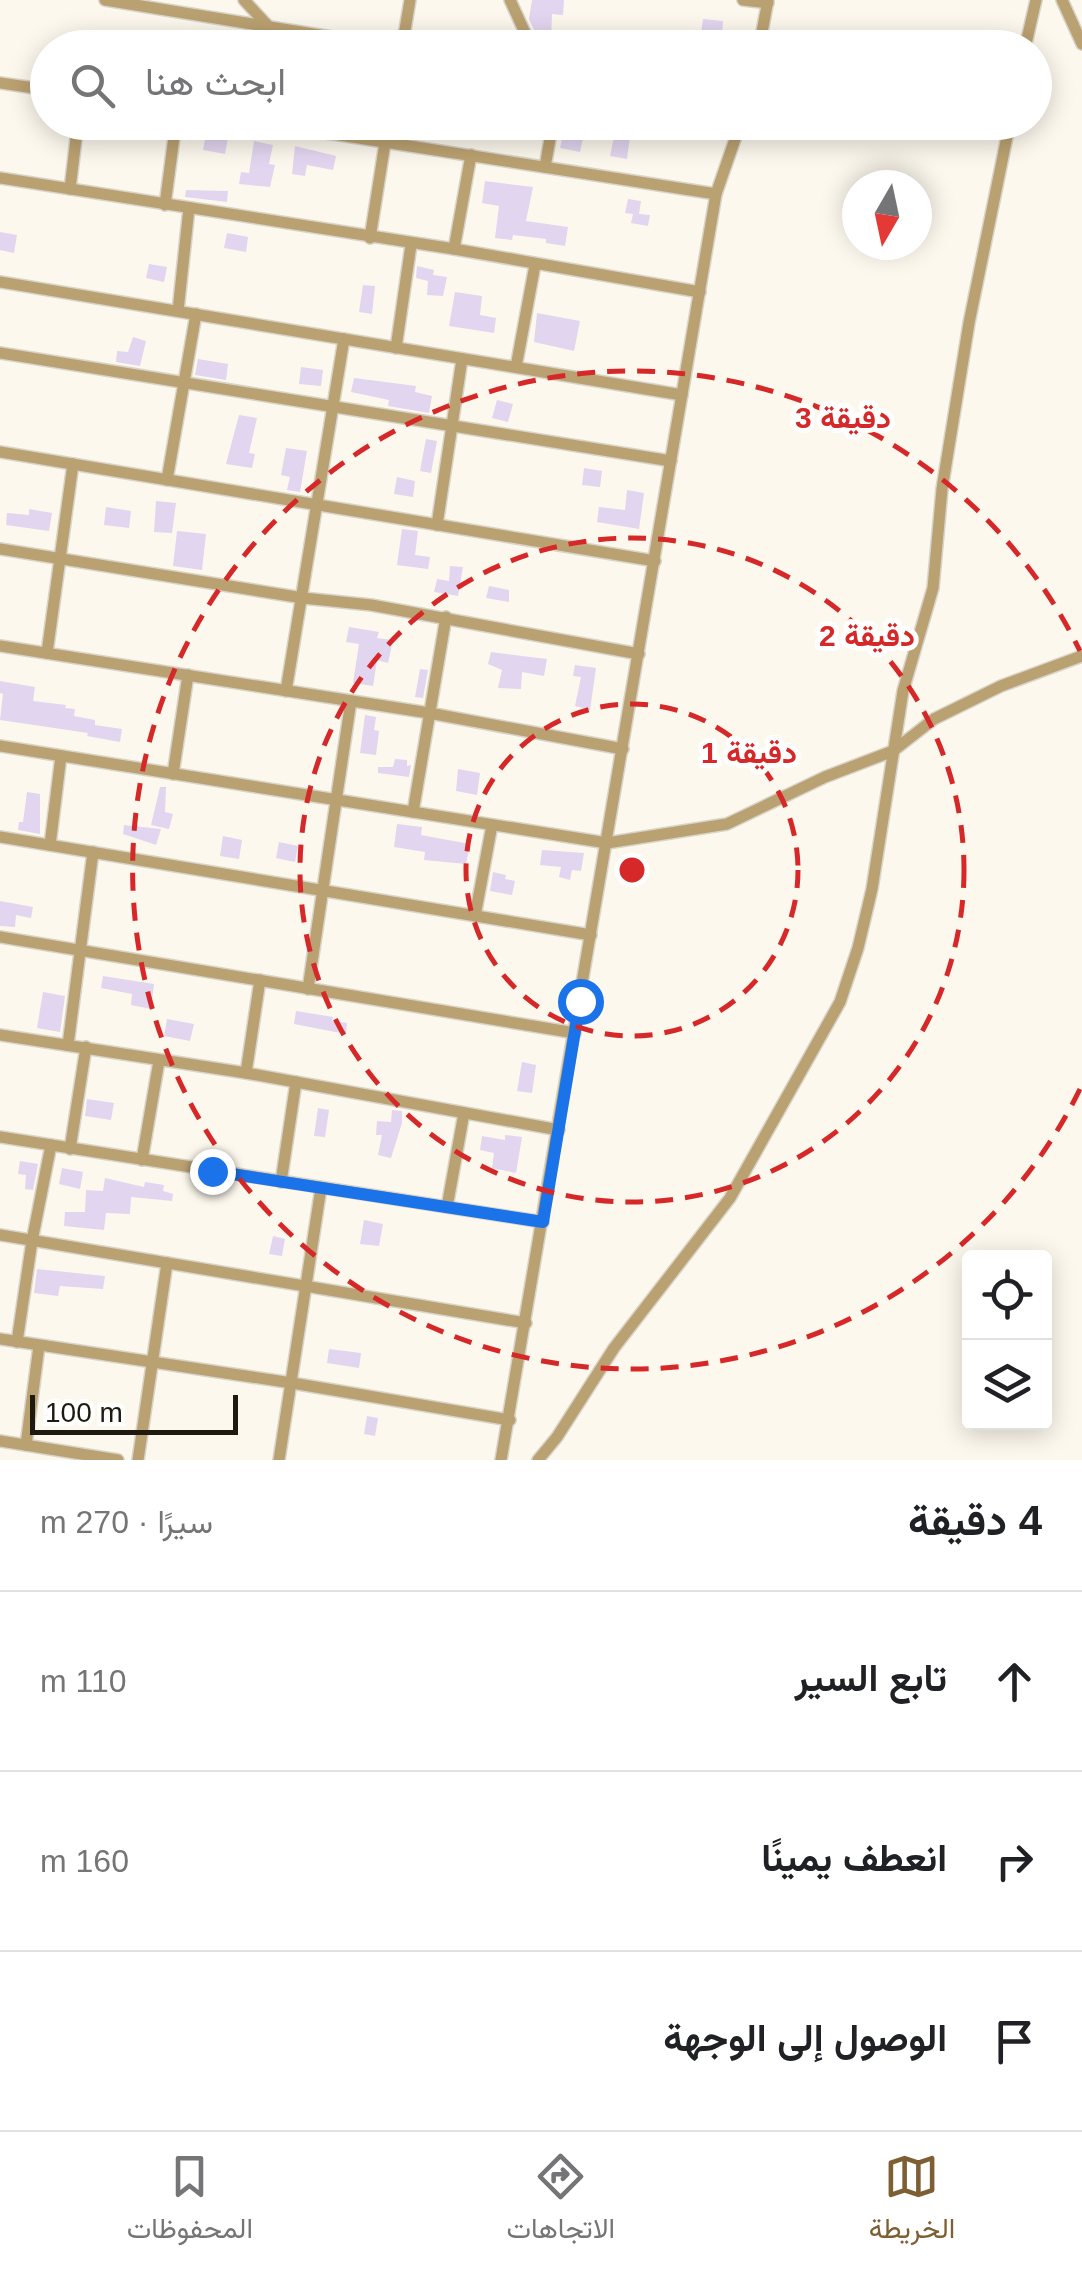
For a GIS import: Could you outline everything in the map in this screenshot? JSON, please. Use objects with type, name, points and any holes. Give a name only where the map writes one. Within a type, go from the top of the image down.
[{"type":"street","points":[[108,0],[293,30]]},
{"type":"street","points":[[244,0],[268,26]]},
{"type":"street","points":[[404,30],[410,0]]},
{"type":"street","points":[[510,0],[524,30]]},
{"type":"street","points":[[743,0],[768,2],[763,30]]},
{"type":"street","points":[[1029,30],[1036,0]]},
{"type":"street","points":[[1062,0],[1082,44]]},
{"type":"street","points":[[0,83],[30,87]]},
{"type":"street","points":[[70,189],[76,140]]},
{"type":"street","points":[[165,204],[174,140]]},
{"type":"street","points":[[373,140],[716,194]]},
{"type":"street","points":[[545,167],[550,140]]},
{"type":"street","points":[[500,1460],[510,1420],[716,194],[735,140]]},
{"type":"street","points":[[538,1460],[614,1348],[730,1198],[840,1002],[872,888],[903,691],[933,588],[942,489],[969,323],[1006,140]]},
{"type":"street","points":[[370,238],[385,142]]},
{"type":"street","points":[[454,250],[471,155]]},
{"type":"street","points":[[0,178],[700,292]]},
{"type":"street","points":[[178,311],[189,208]]},
{"type":"street","points":[[396,348],[412,245]]},
{"type":"street","points":[[516,367],[534,265]]},
{"type":"street","points":[[0,282],[682,395]]},
{"type":"street","points":[[167,480],[196,314]]},
{"type":"street","points":[[286,691],[344,339]]},
{"type":"street","points":[[0,353],[671,462]]},
{"type":"street","points":[[437,525],[462,359]]},
{"type":"street","points":[[0,452],[654,561]]},
{"type":"street","points":[[47,653],[72,464]]},
{"type":"street","points":[[0,549],[303,598],[371,604],[639,654]]},
{"type":"street","points":[[413,812],[446,617]]},
{"type":"street","points":[[0,646],[429,713],[623,749]]},
{"type":"street","points":[[0,746],[607,844],[727,824],[825,777],[893,751],[934,719],[1000,686],[1082,656]]},
{"type":"street","points":[[174,774],[188,676]]},
{"type":"street","points":[[308,988],[351,701]]},
{"type":"street","points":[[50,845],[61,756]]},
{"type":"street","points":[[475,916],[492,825]]},
{"type":"street","points":[[0,837],[592,936]]},
{"type":"street","points":[[68,1045],[93,852]]},
{"type":"street","points":[[0,936],[575,1034]]},
{"type":"street","points":[[246,1073],[260,980]]},
{"type":"street","points":[[0,1035],[246,1073],[559,1130]]},
{"type":"street","points":[[70,1148],[86,1047]]},
{"type":"street","points":[[142,1160],[158,1060]]},
{"type":"street","points":[[281,1182],[296,1082]]},
{"type":"street","points":[[447,1207],[464,1113]]},
{"type":"street","points":[[0,1137],[543,1222]]},
{"type":"street","points":[[17,1342],[51,1145]]},
{"type":"street","points":[[279,1460],[321,1188]]},
{"type":"street","points":[[0,1236],[526,1323]]},
{"type":"street","points":[[138,1460],[167,1263]]},
{"type":"street","points":[[0,1339],[292,1382],[510,1420]]},
{"type":"street","points":[[26,1445],[39,1346]]},
{"type":"street","points":[[0,1441],[118,1460]]},
{"type":"building","points":[[532,0],[564,0],[563,15],[552,14],[551,30],[534,30],[529,19]]},
{"type":"building","points":[[703,19],[723,21],[722,30],[702,30]]},
{"type":"building","points":[[205,140],[228,140],[225,154],[203,150]]},
{"type":"building","points":[[562,140],[583,140],[580,152],[560,148]]},
{"type":"building","points":[[613,140],[630,140],[627,159],[610,156]]},
{"type":"building","points":[[254,141],[273,145],[269,164],[275,165],[270,187],[239,184],[241,172],[249,173]]},
{"type":"building","points":[[295,146],[336,156],[333,170],[307,165],[305,176],[292,174]]},
{"type":"building","points":[[485,181],[533,187],[526,221],[568,227],[565,246],[513,235],[512,240],[495,238],[499,206],[482,203]]},
{"type":"building","points":[[186,190],[228,191],[227,202],[185,197]]},
{"type":"building","points":[[628,199],[641,201],[639,214],[650,215],[648,226],[631,223],[633,214],[625,213]]},
{"type":"building","points":[[0,232],[17,235],[14,253],[0,250]]},
{"type":"building","points":[[227,233],[248,237],[246,252],[224,248]]},
{"type":"building","points":[[149,264],[167,267],[164,282],[146,278]]},
{"type":"building","points":[[417,266],[447,277],[443,296],[427,295],[428,281],[416,278]]},
{"type":"building","points":[[363,285],[375,286],[372,314],[359,312]]},
{"type":"building","points":[[455,292],[482,296],[480,315],[496,318],[494,333],[449,326]]},
{"type":"building","points":[[537,313],[580,321],[574,351],[534,342]]},
{"type":"building","points":[[133,337],[146,341],[140,366],[116,362],[117,351],[128,352]]},
{"type":"building","points":[[198,359],[228,364],[226,380],[195,375]]},
{"type":"building","points":[[301,367],[323,370],[321,386],[299,384]]},
{"type":"building","points":[[354,378],[416,386],[415,392],[432,396],[429,413],[388,406],[389,400],[351,392]]},
{"type":"building","points":[[497,400],[513,404],[508,422],[492,418]]},
{"type":"building","points":[[239,415],[257,418],[249,453],[255,454],[252,468],[226,464]]},
{"type":"building","points":[[426,439],[437,441],[431,473],[420,471]]},
{"type":"building","points":[[286,448],[307,451],[300,492],[287,490],[290,477],[281,475]]},
{"type":"building","points":[[584,468],[602,471],[600,487],[582,485]]},
{"type":"building","points":[[397,477],[415,481],[413,497],[394,494]]},
{"type":"building","points":[[627,490],[644,493],[639,529],[597,522],[599,507],[625,510]]},
{"type":"building","points":[[156,501],[176,503],[172,533],[154,532]]},
{"type":"building","points":[[106,507],[131,511],[129,528],[104,525]]},
{"type":"building","points":[[29,509],[52,513],[49,531],[6,525],[7,513],[29,515]]},
{"type":"building","points":[[402,529],[418,531],[415,555],[430,557],[428,569],[397,565]]},
{"type":"building","points":[[177,531],[206,534],[202,570],[173,566]]},
{"type":"building","points":[[450,566],[463,567],[458,596],[434,592],[437,579],[449,581]]},
{"type":"building","points":[[489,586],[509,590],[509,602],[486,598]]},
{"type":"building","points":[[349,627],[379,632],[377,638],[393,640],[388,663],[377,660],[373,686],[353,683],[359,644],[346,642]]},
{"type":"building","points":[[491,652],[547,659],[544,676],[522,672],[521,689],[498,688],[502,670],[488,664]]},
{"type":"building","points":[[575,665],[596,668],[590,710],[575,706],[581,677],[573,676]]},
{"type":"building","points":[[420,669],[428,670],[423,698],[415,697]]},
{"type":"building","points":[[0,681],[35,687],[33,701],[66,705],[65,708],[75,709],[74,716],[95,720],[95,725],[122,729],[120,742],[87,736],[88,733],[0,720]]},
{"type":"building","points":[[365,715],[376,717],[376,755],[360,753]]},
{"type":"building","points":[[395,759],[407,760],[407,766],[411,765],[409,777],[378,773],[378,767],[393,767]]},
{"type":"building","points":[[458,769],[480,773],[477,795],[456,791]]},
{"type":"building","points":[[160,787],[166,787],[165,812],[173,814],[169,829],[151,825]]},
{"type":"building","points":[[27,792],[40,794],[40,834],[18,830],[19,822],[23,822]]},
{"type":"building","points":[[397,824],[422,827],[421,835],[470,844],[466,864],[424,860],[425,852],[394,847]]},
{"type":"building","points":[[124,825],[161,829],[156,845],[123,834]]},
{"type":"building","points":[[223,836],[242,840],[239,859],[220,856]]},
{"type":"building","points":[[279,842],[298,846],[295,862],[276,858]]},
{"type":"building","points":[[542,850],[584,853],[581,871],[572,870],[570,880],[559,877],[561,867],[540,865]]},
{"type":"building","points":[[493,872],[515,881],[512,895],[490,891]]},
{"type":"building","points":[[0,901],[33,907],[31,918],[16,915],[15,927],[0,926]]},
{"type":"building","points":[[103,976],[154,984],[151,1009],[131,1005],[132,994],[101,988]]},
{"type":"building","points":[[43,992],[65,996],[60,1032],[37,1028]]},
{"type":"building","points":[[296,1011],[347,1023],[346,1034],[294,1024]]},
{"type":"building","points":[[167,1019],[194,1024],[190,1041],[164,1036]]},
{"type":"building","points":[[522,1062],[536,1065],[532,1093],[517,1091]]},
{"type":"building","points":[[87,1099],[114,1103],[111,1120],[85,1116]]},
{"type":"building","points":[[318,1108],[329,1110],[325,1137],[314,1136]]},
{"type":"building","points":[[392,1110],[402,1111],[402,1123],[391,1158],[378,1155],[382,1135],[376,1135],[377,1121],[391,1122]]},
{"type":"building","points":[[505,1135],[522,1137],[516,1173],[492,1168],[494,1153],[480,1150],[482,1136],[505,1140]]},
{"type":"building","points":[[20,1161],[38,1164],[33,1190],[25,1189],[26,1175],[18,1174]]},
{"type":"building","points":[[62,1168],[83,1172],[80,1189],[59,1184]]},
{"type":"building","points":[[105,1178],[144,1187],[145,1182],[164,1185],[163,1191],[173,1194],[172,1201],[131,1197],[130,1214],[106,1213],[104,1230],[64,1226],[65,1212],[85,1212],[86,1190],[103,1191]]},
{"type":"building","points":[[364,1220],[383,1224],[379,1246],[360,1244]]},
{"type":"building","points":[[273,1236],[285,1239],[282,1256],[269,1254]]},
{"type":"building","points":[[37,1269],[105,1276],[103,1289],[60,1286],[58,1296],[34,1293]]},
{"type":"building","points":[[329,1349],[361,1353],[359,1368],[327,1363]]},
{"type":"building","points":[[367,1416],[378,1418],[375,1436],[364,1434]]},
{"type":"route","points":[[212,1171],[543,1222],[580,1001]]}]
